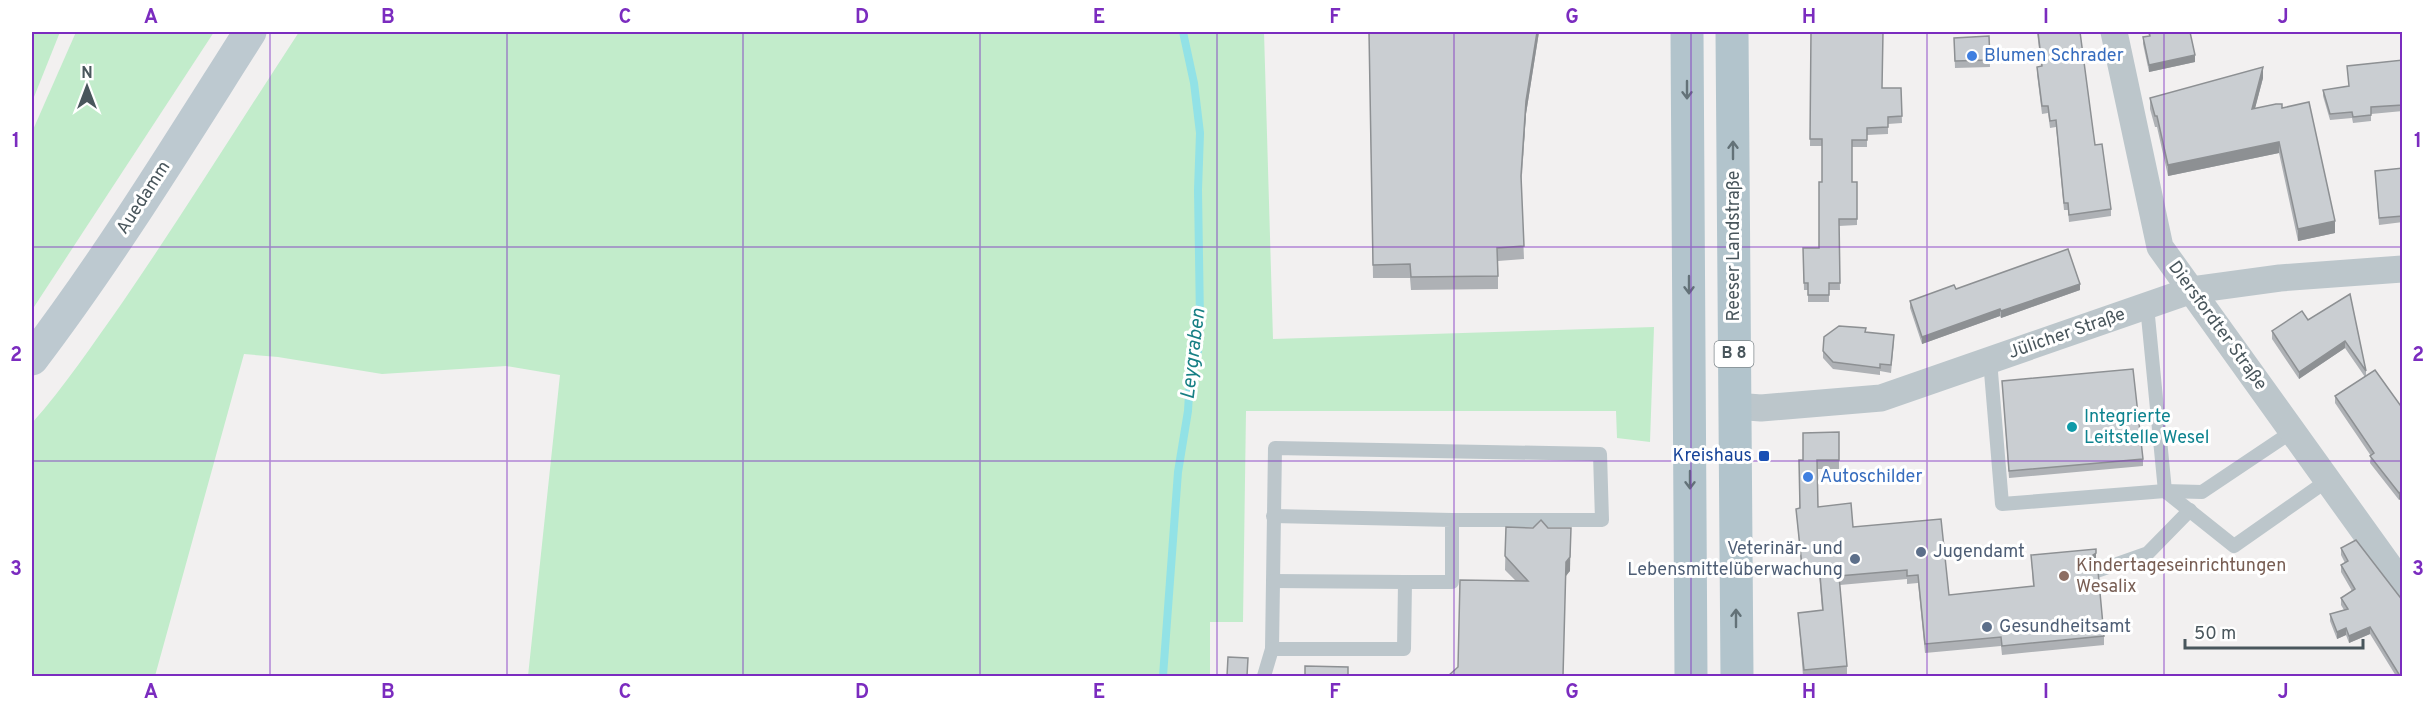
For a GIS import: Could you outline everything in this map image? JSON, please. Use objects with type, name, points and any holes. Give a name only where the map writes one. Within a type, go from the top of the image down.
[{"type":"main road","name":"B 8","points":[[1687,32],[1691,676]]},
{"type":"main road","name":"Reeser Landstraße","points":[[1732,32],[1737,676]]},
{"type":"street","name":"Auedamm","points":[[32,359],[136,212],[250,32]]},
{"type":"street","name":"Diersfordter Straße","points":[[2114,32],[2160,247],[2403,584]]},
{"type":"street","name":"Jülicher Straße","points":[[1735,406],[1761,408],[1881,398],[2192,290],[2280,278],[2403,269]]},
{"type":"lane","points":[[2147,306],[2165,490],[2234,546],[2328,480]]},
{"type":"lane","points":[[1990,360],[2002,504],[2165,490],[2202,492],[2293,431]]},
{"type":"lane","points":[[1264,676],[1272,649],[1273,516],[1275,448],[1600,454],[1602,520],[1452,520],[1273,516]]},
{"type":"lane","points":[[2097,571],[2148,553],[2190,510]]},
{"type":"lane","points":[[1273,581],[1452,582],[1452,520]]},
{"type":"lane","points":[[1272,649],[1404,649],[1405,582]]},
{"type":"green space","points":[[32,32],[60,32],[32,102]]},
{"type":"green space","points":[[76,32],[214,32],[32,310],[32,132]]},
{"type":"green space","points":[[299,32],[1264,32],[1273,339],[1654,327],[1650,442],[1617,438],[1616,411],[1246,411],[1243,622],[1210,622],[1210,676],[528,676],[560,375],[506,366],[382,374],[278,357],[244,354],[155,676],[32,676],[32,423],[67,380],[122,303]]},
{"type":"building","points":[[1369,32],[1537,32],[1526,101],[1521,176],[1524,246],[1497,248],[1498,276],[1411,277],[1410,264],[1373,265]]},
{"type":"building","points":[[1811,32],[1883,32],[1882,88],[1901,88],[1902,116],[1888,117],[1888,127],[1867,128],[1867,140],[1852,140],[1852,182],[1857,182],[1857,219],[1839,219],[1840,283],[1829,283],[1829,295],[1808,295],[1808,283],[1804,283],[1803,248],[1819,248],[1819,182],[1822,182],[1822,139],[1810,139]]},
{"type":"building","points":[[2038,32],[2080,32],[2095,145],[2102,144],[2111,209],[2069,215],[2068,203],[2064,203],[2056,120],[2050,121],[2048,106],[2042,106],[2037,67],[2042,66]]},
{"type":"building","points":[[2149,32],[2190,32],[2195,55],[2149,65],[2143,37],[2150,36]]},
{"type":"building","name":"Blumen Schrader","points":[[1989,36],[1990,60],[1955,61],[1954,38]]},
{"type":"building","points":[[2403,60],[2403,105],[2371,107],[2371,115],[2353,117],[2352,112],[2330,114],[2323,90],[2349,86],[2347,66]]},
{"type":"building","points":[[2263,67],[2252,109],[2276,104],[2282,104],[2282,108],[2309,102],[2335,221],[2298,229],[2279,142],[2168,165],[2157,116],[2155,116],[2150,98]]},
{"type":"building","points":[[2403,168],[2403,216],[2379,218],[2375,171]]},
{"type":"building","points":[[2068,249],[2080,284],[1922,337],[1910,301],[1954,285],[1956,289]]},
{"type":"building","points":[[2350,294],[2366,371],[2345,341],[2299,372],[2272,331],[2302,311],[2308,320]]},
{"type":"building","points":[[1839,326],[1866,328],[1865,332],[1894,335],[1891,365],[1880,364],[1880,368],[1833,362],[1823,351],[1824,337]]},
{"type":"building","name":"Integrierte Leitstelle Wesel","points":[[2133,369],[2143,459],[2009,471],[2002,381]]},
{"type":"building","points":[[2375,370],[2403,409],[2403,491],[2399,493],[2370,456],[2374,453],[2335,396]]},
{"type":"building","points":[[1839,432],[1839,460],[1817,460],[1818,507],[1851,503],[1853,527],[1941,519],[1949,595],[2034,586],[2031,555],[2096,549],[2096,553],[2090,557],[2088,564],[2092,569],[2098,571],[2104,636],[2002,646],[2001,637],[1925,644],[1918,575],[1907,576],[1907,570],[1839,576],[1847,666],[1804,670],[1798,613],[1823,610],[1819,564],[1802,566],[1796,509],[1800,508],[1799,460],[1803,460],[1803,433]]},
{"type":"building","points":[[1541,520],[1548,528],[1571,528],[1570,557],[1566,562],[1563,676],[1448,676],[1458,667],[1460,580],[1528,581],[1505,556],[1506,527],[1533,528]]},
{"type":"building","points":[[2356,540],[2403,601],[2403,676],[2400,676],[2370,627],[2349,636],[2346,628],[2337,632],[2330,614],[2348,609],[2341,598],[2355,589],[2341,565],[2348,561],[2341,548]]},
{"type":"building","points":[[1228,657],[1248,658],[1247,676],[1227,676]]},
{"type":"building","points":[[1305,666],[1348,667],[1348,676],[1305,676]]},
{"type":"waterway","name":"Leygraben","points":[[1163,676],[1178,472],[1188,411],[1190,377],[1198,351],[1200,321],[1198,190],[1200,133],[1194,83],[1183,32]]},
{"type":"place","name":"Blumen Schrader","points":[[1972,56]]},
{"type":"place","name":"Integrierte Leitstelle Wesel","points":[[2072,427]]},
{"type":"place","name":"Kreishaus","points":[[1764,456]]},
{"type":"place","name":"Autoschilder","points":[[1808,477]]},
{"type":"place","name":"Jugendamt","points":[[1921,552]]},
{"type":"place","name":"Veterinär- und Lebensmittelüberwachung","points":[[1855,559]]},
{"type":"place","name":"Kindertageseinrichtungen Wesalix","points":[[2064,576]]},
{"type":"place","name":"Gesundheitsamt","points":[[1987,627]]}]
